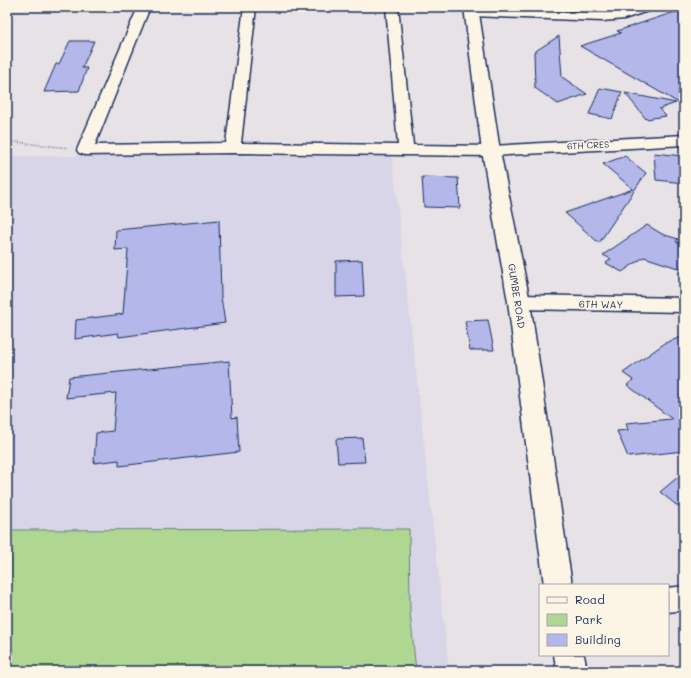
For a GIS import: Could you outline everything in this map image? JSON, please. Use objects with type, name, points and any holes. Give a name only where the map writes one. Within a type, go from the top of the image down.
[{"type":"street","points":[[85,150],[144,7]]},
{"type":"street","points":[[232,148],[250,7]]},
{"type":"street","points":[[392,7],[406,150]]},
{"type":"street","points":[[472,10],[603,17],[624,15],[646,7]]},
{"type":"street","name":"GUMBE ROAD","points":[[472,10],[491,151],[519,302],[558,584]]},
{"type":"street","name":"6TH CRES","points":[[85,150],[232,148],[491,151],[684,140]]},
{"type":"street","name":"6TH WAY","points":[[519,302],[684,305]]},
{"type":"street","points":[[669,600],[684,598]]},
{"type":"street","points":[[570,656],[572,671]]},
{"type":"path","points":[[7,140],[85,150]]},
{"type":"shaded area","points":[[7,156],[392,156],[449,671],[7,671]]},
{"type":"green space","points":[[409,529],[410,612],[416,671],[7,671],[7,530]]},
{"type":"building","points":[[684,9],[684,106],[580,46],[621,33],[617,31]]},
{"type":"building","points":[[559,36],[562,77],[587,94],[558,104],[535,88],[534,52]]},
{"type":"building","points":[[70,41],[94,41],[82,68],[87,68],[79,91],[44,92],[56,64],[59,64]]},
{"type":"building","points":[[600,88],[622,92],[612,119],[589,114]]},
{"type":"building","points":[[625,93],[676,103],[659,109],[666,116],[646,119]]},
{"type":"building","points":[[654,153],[683,156],[684,183],[656,180]]},
{"type":"building","points":[[625,156],[646,173],[599,243],[565,213],[633,189],[603,164]]},
{"type":"building","points":[[422,177],[458,178],[460,208],[424,207]]},
{"type":"building","points":[[219,220],[221,297],[225,323],[119,337],[118,333],[75,339],[76,320],[123,314],[128,249],[115,250],[116,230]]},
{"type":"building","points":[[647,225],[662,234],[678,239],[676,242],[684,244],[684,270],[644,257],[622,272],[606,263],[611,259],[603,255]]},
{"type":"building","points":[[362,260],[364,296],[336,297],[336,261]]},
{"type":"building","points":[[488,320],[494,350],[470,350],[465,321]]},
{"type":"building","points":[[684,336],[684,451],[628,457],[617,431],[628,430],[626,423],[672,419],[627,385],[633,380],[623,373],[665,343]]},
{"type":"building","points":[[229,361],[232,418],[237,417],[239,452],[119,466],[119,460],[94,463],[96,433],[113,431],[116,393],[66,398],[69,377]]},
{"type":"building","points":[[362,438],[365,462],[338,463],[336,439]]},
{"type":"building","points":[[684,472],[684,511],[660,492]]}]
